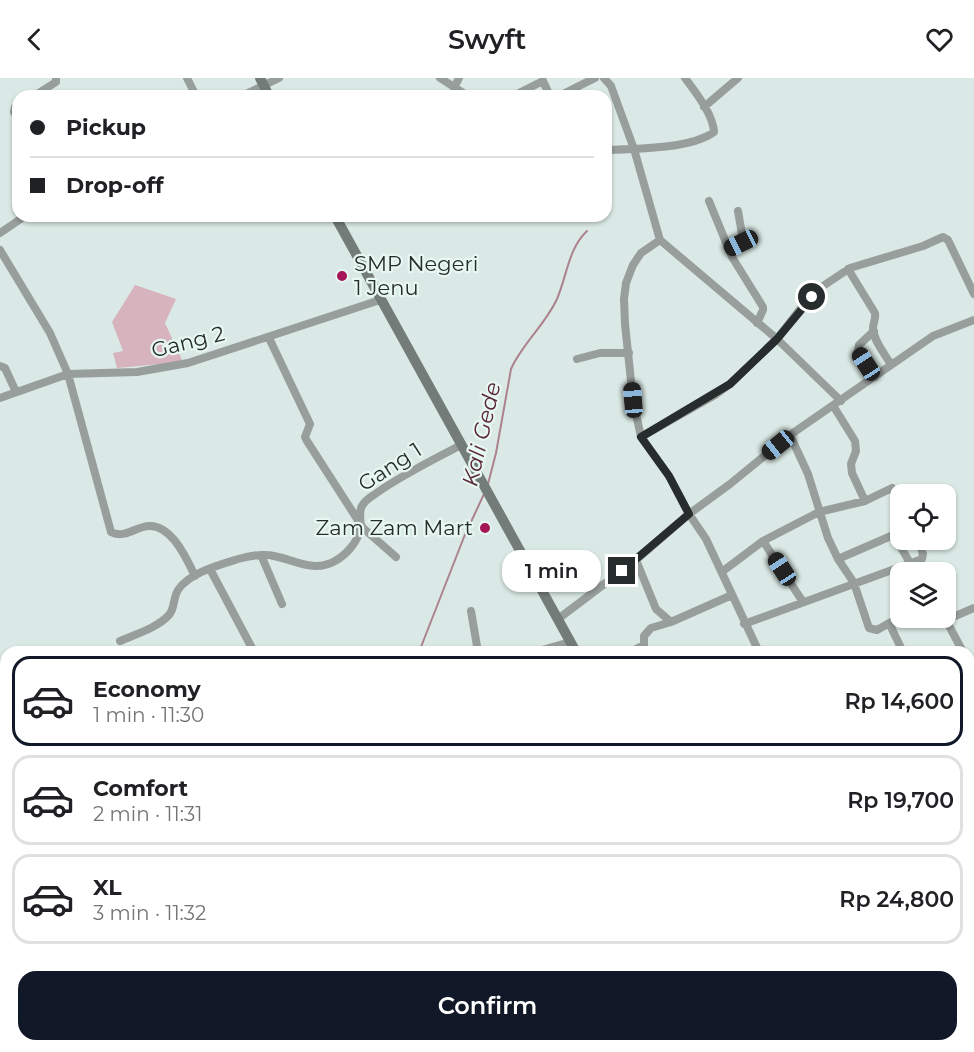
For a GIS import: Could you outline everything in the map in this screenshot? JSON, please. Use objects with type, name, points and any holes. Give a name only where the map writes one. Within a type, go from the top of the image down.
[{"type":"main road","points":[[338,222],[572,646]]},
{"type":"street","points":[[45,90],[56,82],[56,78]]},
{"type":"street","points":[[262,81],[279,78]]},
{"type":"street","points":[[440,78],[458,90]]},
{"type":"street","points":[[454,88],[459,78]]},
{"type":"street","points":[[571,90],[595,78]]},
{"type":"street","points":[[604,78],[611,86],[634,149],[660,240],[777,339],[841,401]]},
{"type":"street","points":[[612,150],[670,146],[707,137],[714,132],[714,127],[704,107],[685,78]]},
{"type":"street","points":[[704,107],[738,78]]},
{"type":"street","points":[[525,90],[543,81],[547,90]]},
{"type":"street","points":[[709,201],[729,249],[763,307],[757,323]]},
{"type":"street","points":[[729,249],[743,240],[738,211]]},
{"type":"street","points":[[0,233],[16,222]]},
{"type":"street","points":[[641,437],[730,384],[777,339],[801,308],[823,286],[848,269],[923,246],[943,237],[948,240],[974,294]]},
{"type":"street","points":[[660,240],[641,254],[628,274],[626,283],[625,324],[633,400],[641,437],[669,476],[689,514],[706,539],[756,646]]},
{"type":"street","points":[[0,250],[50,333],[69,374],[111,532],[120,535],[146,526],[158,528],[179,545],[195,576]]},
{"type":"street","points":[[848,269],[875,314],[874,331],[891,365]]},
{"type":"street","name":"Gang 2","points":[[0,398],[69,374],[161,369],[188,363],[380,300]]},
{"type":"street","points":[[558,619],[636,560],[689,514],[790,435],[834,407],[933,336],[974,320]]},
{"type":"street","points":[[874,331],[858,345],[858,351],[875,377]]},
{"type":"street","points":[[269,338],[310,423],[305,437],[366,531],[396,558]]},
{"type":"street","points":[[577,359],[600,353],[629,353]]},
{"type":"street","points":[[0,366],[5,368],[16,392]]},
{"type":"street","points":[[834,407],[857,447],[851,464],[852,473],[865,501]]},
{"type":"street","points":[[790,435],[838,559],[854,583],[869,628],[877,630],[889,623],[900,646]]},
{"type":"street","name":"Gang 1","points":[[120,640],[152,627],[168,615],[174,606],[178,590],[195,576],[210,569],[239,559],[261,555],[274,556],[310,566],[334,562],[355,542],[360,532],[361,507],[370,497],[397,479],[461,445]]},
{"type":"street","points":[[723,572],[763,541],[819,512],[865,501],[890,489]]},
{"type":"street","points":[[838,559],[891,536],[896,539],[911,562],[924,556],[922,550]]},
{"type":"street","points":[[763,541],[803,602]]},
{"type":"street","points":[[261,555],[282,604]]},
{"type":"street","points":[[636,560],[656,609],[671,622]]},
{"type":"street","points":[[210,569],[251,646]]},
{"type":"street","points":[[744,624],[890,570]]},
{"type":"street","points":[[642,646],[644,636],[651,628],[671,622],[732,595]]},
{"type":"street","points":[[956,615],[974,608]]},
{"type":"street","points":[[471,610],[477,646]]},
{"type":"street","points":[[950,628],[960,646]]},
{"type":"street","points":[[556,646],[570,642]]},
{"type":"shaded area","points":[[135,285],[176,299],[165,323],[183,362],[117,368],[113,353],[123,351],[112,322]]},
{"type":"waterway","name":"Kali Gede","points":[[488,484],[511,369],[557,299],[572,254],[587,231]]},
{"type":"waterway","name":"Kali Gede","points":[[421,646],[464,537],[484,494]]},
{"type":"place","name":"SMP Negeri 1 Jenu","points":[[342,276]]},
{"type":"place","name":"Zam Zam Mart","points":[[485,528]]},
{"type":"route","points":[[622,571],[689,514],[669,476],[641,437],[730,384],[777,339],[812,297]]}]
